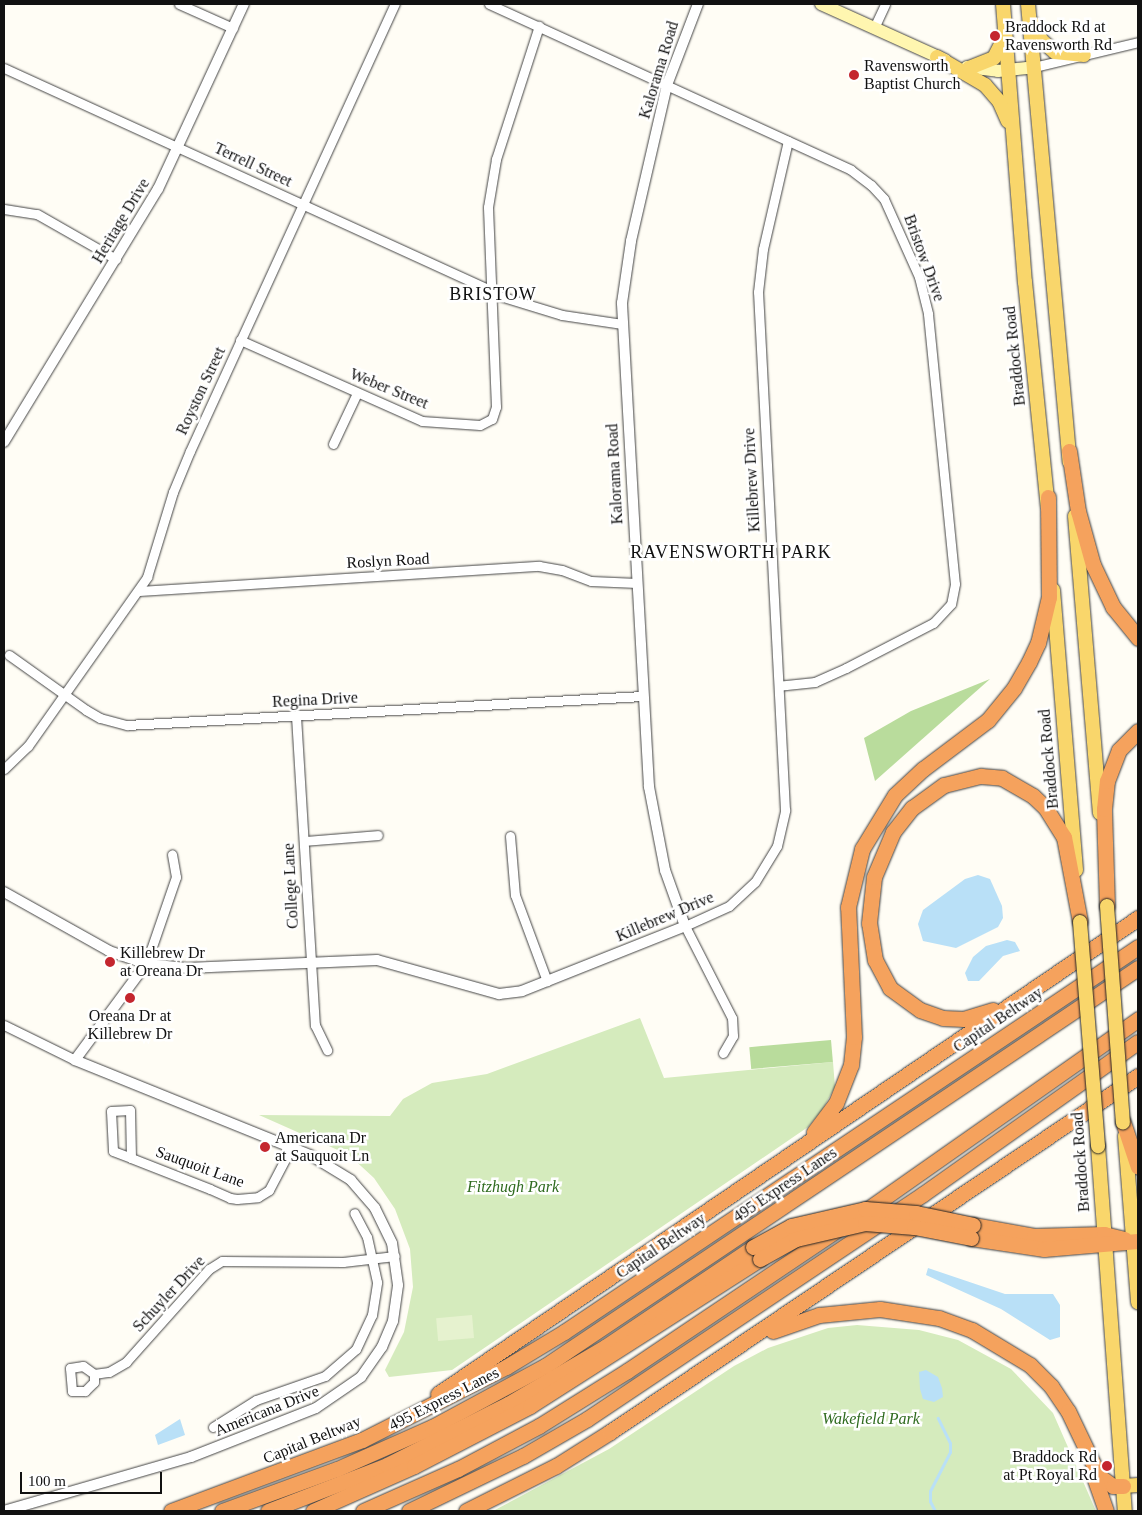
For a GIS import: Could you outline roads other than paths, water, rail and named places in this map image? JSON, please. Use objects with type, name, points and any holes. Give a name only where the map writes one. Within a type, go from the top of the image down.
[{"type":"highway","points":[[1069,451],[1078,511],[1093,565],[1113,608],[1138,638]]},
{"type":"highway","points":[[781,1160],[827,1116],[845,1085],[851,1065],[854,1038],[848,908],[856,869],[871,831],[906,783],[968,738],[1001,706],[1020,680],[1038,643],[1049,597],[1048,497]]},
{"type":"highway","points":[[1107,906],[1104,809],[1107,781],[1119,750],[1138,731]]},
{"type":"highway","points":[[1025,997],[986,1014],[952,1019],[909,1004],[882,977],[870,941],[869,908],[878,862],[904,818],[931,792],[956,780],[992,776],[1012,782],[1045,807],[1064,837],[1080,922]]},
{"type":"highway","points":[[362,1440],[492,1358],[781,1160],[1025,997],[1138,918]]},
{"type":"highway","name":"Capital Beltway","points":[[171,1511],[362,1440],[438,1404],[564,1332],[1138,948]]},
{"type":"highway","name":"495 Express Lanes","points":[[222,1511],[338,1469],[432,1428],[545,1366],[1138,968]]},
{"type":"highway","points":[[363,1511],[502,1446],[626,1372],[902,1186],[1138,1019]]},
{"type":"highway","points":[[409,1511],[515,1460],[588,1419],[923,1194],[1138,1042]]},
{"type":"highway","points":[[466,1511],[556,1466],[711,1365],[1138,1076]]},
{"type":"highway","points":[[1124,1122],[1138,1167]]},
{"type":"highway","points":[[268,1511],[365,1475],[499,1408],[605,1347],[756,1253],[796,1239],[865,1223],[972,1232],[1044,1249],[1104,1239],[1136,1241]]},
{"type":"highway","points":[[313,1511],[414,1466],[530,1406],[756,1253]]},
{"type":"highway","points":[[711,1365],[760,1336],[819,1315],[850,1310],[909,1311],[972,1330],[1030,1364],[1051,1386],[1079,1432],[1099,1476],[1113,1486],[1131,1486]]},
{"type":"highway","points":[[1079,1432],[1106,1511]]},
{"type":"main road","points":[[821,4],[937,57],[977,79],[999,101],[1010,128],[1016,166]]},
{"type":"main road","name":"Braddock Road","points":[[1004,4],[1016,166],[1048,497],[1057,660],[1080,922],[1104,1239],[1131,1486],[1125,1511]]},
{"type":"main road","points":[[1029,8],[1034,29],[1046,46],[1065,54],[1084,55]]},
{"type":"main road","points":[[1029,8],[1069,451],[1124,1122],[1136,1241],[1138,1302]]},
{"type":"main road","points":[[969,68],[984,64],[997,54],[1006,30]]},
{"type":"main road","points":[[937,57],[969,68],[1008,70],[1034,67]]},
{"type":"street","points":[[179,4],[233,28]]},
{"type":"street","name":"Heritage Drive","points":[[4,442],[116,260],[180,148],[244,4]]},
{"type":"street","name":"Royston Street","points":[[4,769],[28,746],[139,592],[154,559],[173,492],[240,340],[395,4]]},
{"type":"street","name":"Bristow Drive","points":[[489,4],[850,170],[878,192],[892,215],[919,277],[928,314],[955,584],[951,604],[932,623],[822,680],[779,686]]},
{"type":"street","name":"Kalorama Road","points":[[698,4],[667,85],[630,241],[624,280],[622,324],[653,815],[665,870],[685,926],[732,1018],[733,1036],[723,1053]]},
{"type":"street","points":[[874,28],[885,4]]},
{"type":"street","name":"Weber Street","points":[[240,340],[422,421],[460,425],[486,423],[496,406],[487,232],[492,176],[539,26]]},
{"type":"street","points":[[1034,67],[1138,42]]},
{"type":"street","name":"Terrell Street","points":[[4,68],[304,204],[490,291],[562,315],[622,324]]},
{"type":"street","name":"Killebrew Drive","points":[[4,892],[109,952],[146,964],[187,968],[311,961],[377,960],[499,994],[522,991],[685,926],[720,911],[742,895],[762,874],[777,846],[786,799],[758,292],[763,249],[788,141]]},
{"type":"street","points":[[4,209],[37,214],[116,260]]},
{"type":"street","points":[[333,444],[356,393]]},
{"type":"street","name":"Roslyn Road","points":[[139,592],[539,566],[562,570],[604,584],[637,583]]},
{"type":"street","name":"Regina Drive","points":[[9,654],[64,695],[100,718],[127,725],[644,696]]},
{"type":"street","name":"College Lane","points":[[296,716],[315,1025],[327,1050]]},
{"type":"street","points":[[304,841],[378,835]]},
{"type":"street","points":[[510,836],[515,895],[547,981]]},
{"type":"street","points":[[75,1060],[146,964],[176,877],[172,854]]},
{"type":"street","name":"Americana Drive","points":[[4,1025],[75,1060],[329,1165],[361,1189],[381,1218],[395,1256],[397,1295],[388,1333],[372,1364],[334,1399],[191,1457],[4,1511]]},
{"type":"street","name":"Sauquoit Lane","points":[[131,1158],[130,1110],[111,1111],[113,1151],[230,1198],[248,1200],[269,1190],[291,1148]]},
{"type":"street","points":[[213,1428],[256,1400],[311,1382],[347,1360],[365,1333],[372,1315],[377,1282],[374,1259],[354,1213]]},
{"type":"street","name":"Schuyler Drive","points":[[94,1374],[110,1372],[126,1362],[209,1269],[222,1260],[343,1262],[395,1256]]},
{"type":"water","points":[[978,875],[990,879],[1002,906],[1003,918],[998,927],[956,948],[923,941],[918,924],[923,910],[965,879]]},
{"type":"water","points":[[1007,940],[1015,942],[1020,951],[1003,956],[979,981],[968,981],[965,973],[973,957],[986,946]]},
{"type":"water","points":[[928,1268],[1005,1294],[1053,1294],[1060,1305],[1060,1337],[1050,1340],[1001,1309],[926,1275]]},
{"type":"water","points":[[926,1370],[938,1377],[942,1388],[943,1397],[934,1402],[923,1399],[920,1389],[919,1372]]},
{"type":"water","points":[[180,1419],[185,1435],[158,1445],[155,1435]]},
{"type":"waterway","points":[[935,1511],[930,1501],[930,1491],[950,1452],[950,1443],[938,1418]]},
{"type":"place","name":"Braddock Rd at Ravensworth Rd","points":[[995,36]]},
{"type":"place","name":"Ravensworth Baptist Church","points":[[854,75]]},
{"type":"place","name":"Killebrew Dr at Oreana Dr","points":[[110,962]]},
{"type":"place","name":"Oreana Dr at Killebrew Dr","points":[[130,998]]},
{"type":"place","name":"Americana Dr at Sauquoit Ln","points":[[265,1147]]},
{"type":"place","name":"Braddock Rd at Pt Royal Rd","points":[[1107,1466]]},
{"type":"district","name":"BRISTOW","points":[[493,294]]},
{"type":"district","name":"RAVENSWORTH PARK","points":[[731,552]]},
{"type":"park label","name":"Fitzhugh Park","points":[[513,1187]]},
{"type":"park label","name":"Wakefield Park","points":[[871,1419]]}]
